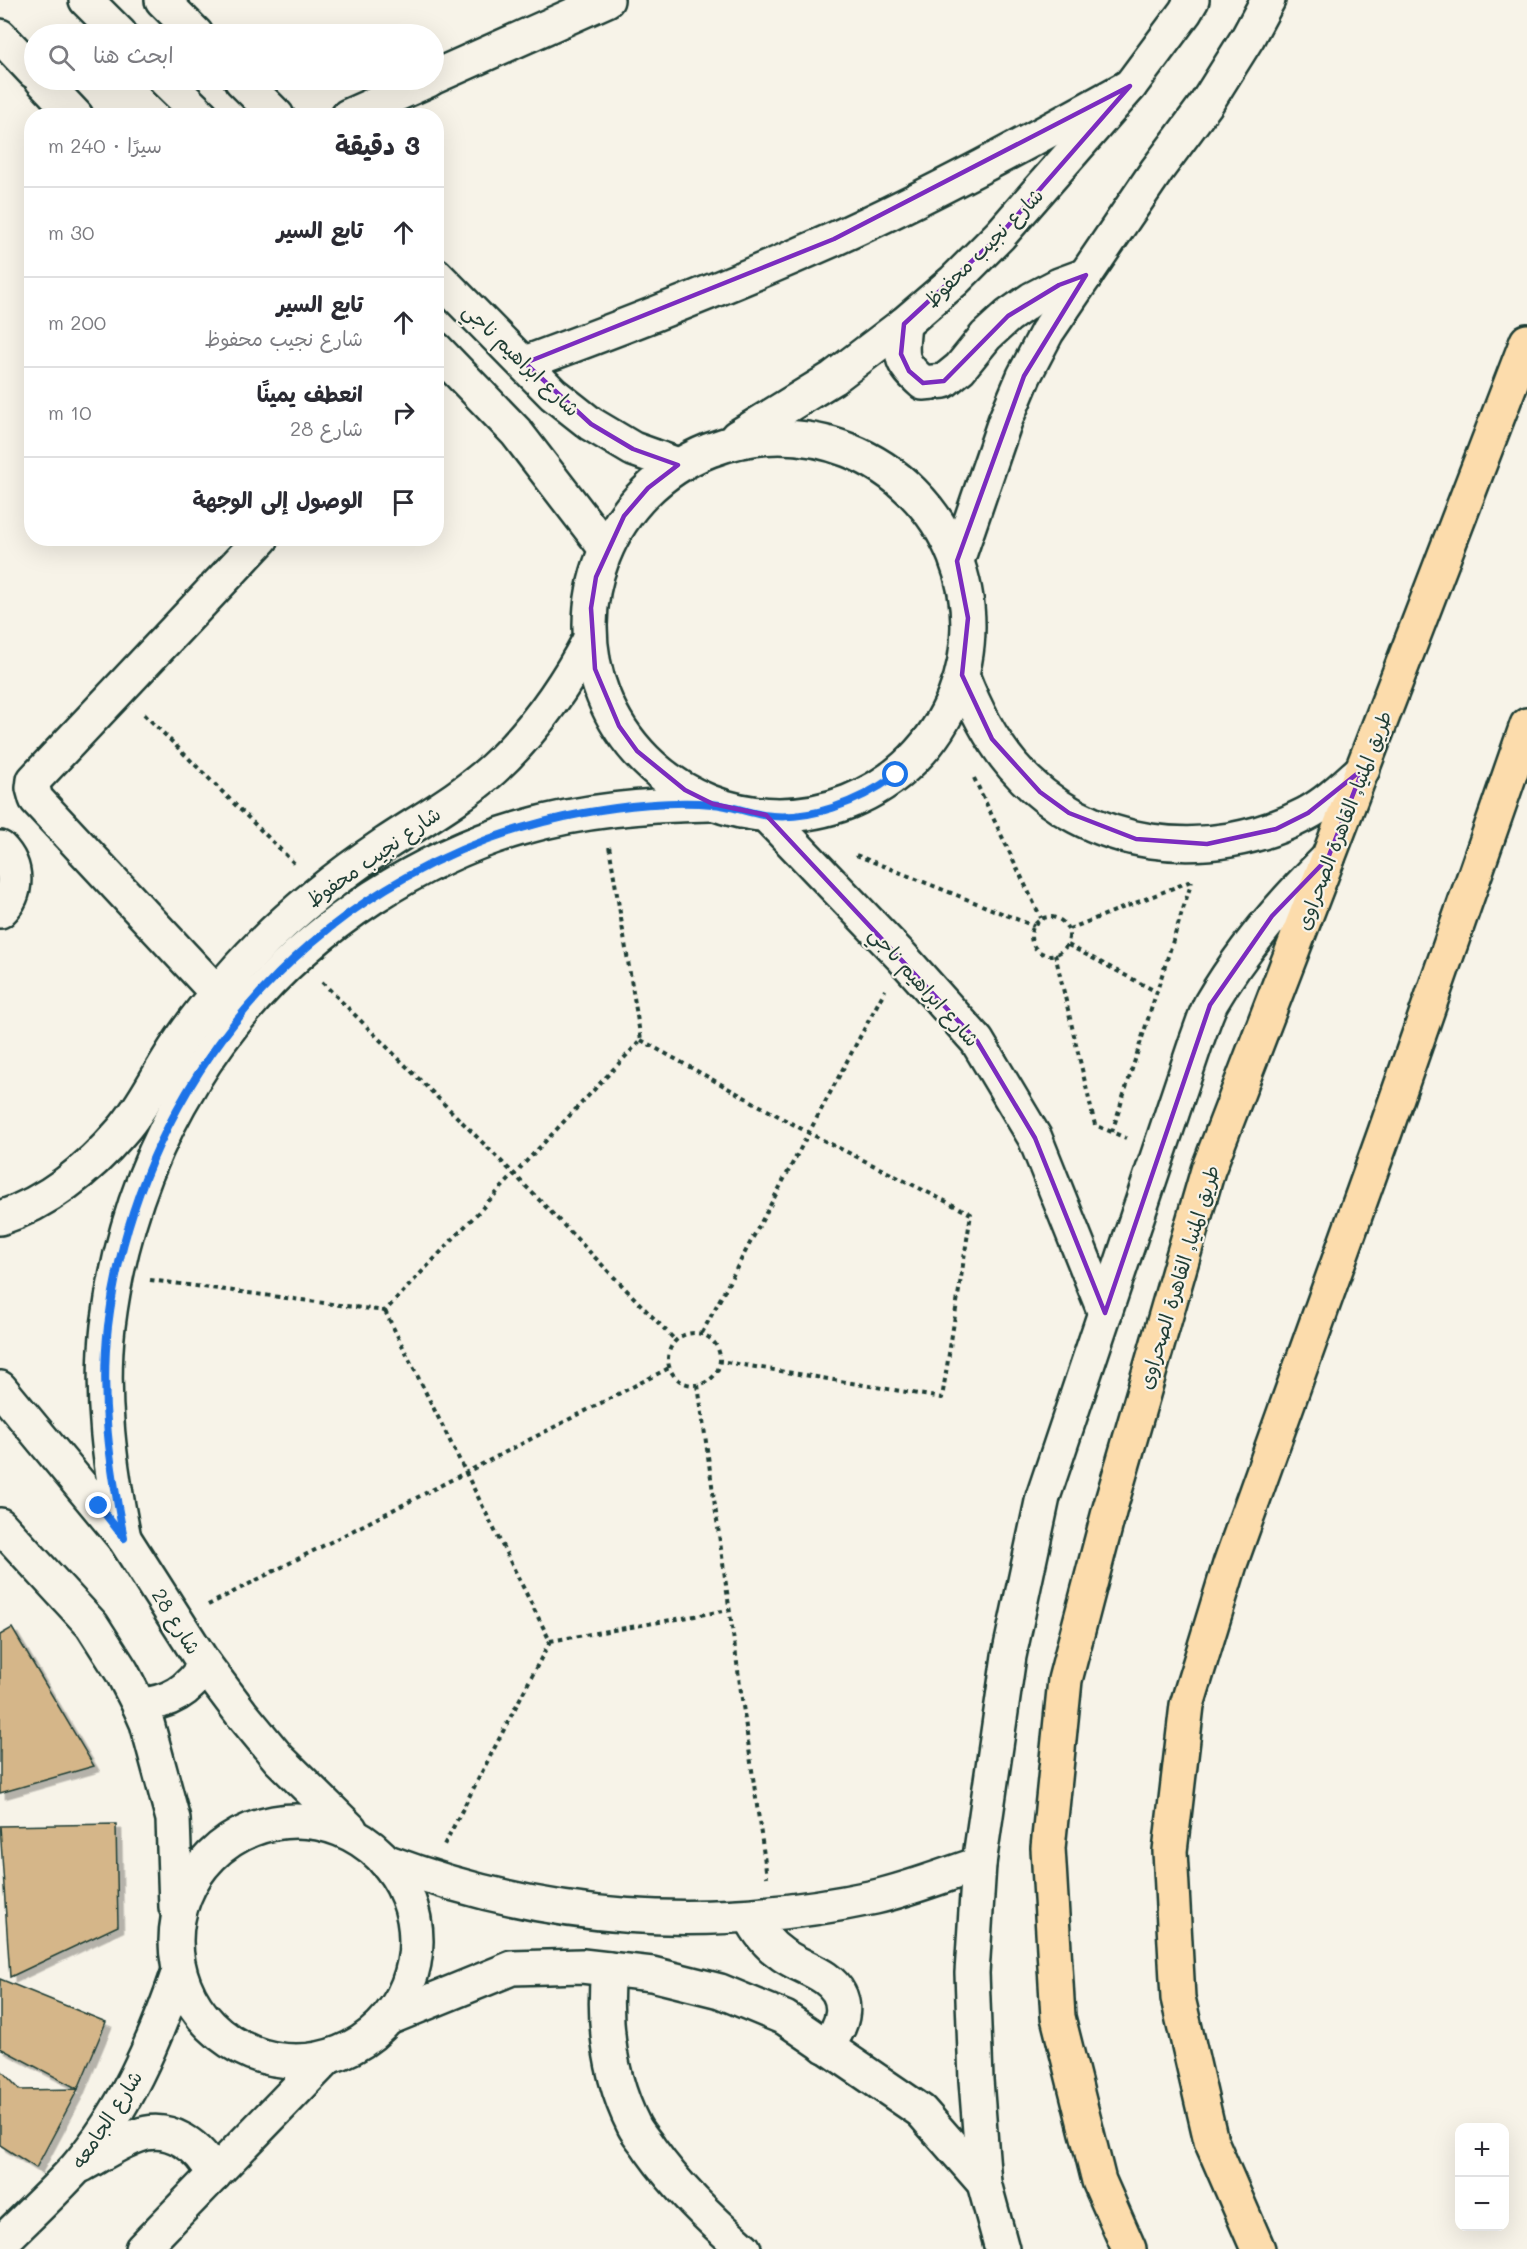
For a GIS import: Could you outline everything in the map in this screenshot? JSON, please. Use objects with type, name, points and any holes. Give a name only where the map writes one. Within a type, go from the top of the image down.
[{"type":"highway","name":"طريق المنيا, القاهرة الصحراوى","points":[[1129,2249],[1099,2181],[1058,2017],[1048,1848],[1065,1680],[1110,1508],[1208,1170],[1527,340]]},
{"type":"highway","points":[[1258,2249],[1211,2141],[1178,1998],[1170,1851],[1187,1705],[1230,1564],[1385,1132],[1527,725]]},
{"type":"street","points":[[86,0],[110,24]]},
{"type":"street","points":[[162,0],[186,24]]},
{"type":"street","points":[[444,73],[607,0]]},
{"type":"street","name":"شارع نجيب محفوظ","points":[[728,443],[833,378],[904,324],[954,281],[1000,235],[1130,86],[1192,0]]},
{"type":"street","points":[[957,561],[1005,421],[1024,376],[1047,332],[1157,170],[1206,104],[1268,0]]},
{"type":"street","points":[[0,36],[24,61]]},
{"type":"street","points":[[525,363],[732,284],[834,239],[984,166],[1130,86]]},
{"type":"street","points":[[51,90],[68,108]]},
{"type":"street","points":[[175,90],[194,108]]},
{"type":"street","points":[[251,90],[269,108]]},
{"type":"street","points":[[366,108],[406,90]]},
{"type":"street","points":[[904,324],[901,354],[909,371],[923,383],[944,381],[960,368],[986,336],[1008,316],[1050,290],[1086,275]]},
{"type":"street","name":"شارع ابراهيم ناجي","points":[[444,283],[553,394],[591,424],[633,449],[678,465]]},
{"type":"street","points":[[444,357],[516,432],[606,549]]},
{"type":"street","points":[[763,436],[798,437],[833,444],[865,457],[895,476],[921,500],[942,529],[957,561],[968,618],[967,647],[962,675],[945,717],[929,743],[908,766],[883,784],[856,799],[827,809],[797,815],[766,815],[713,804],[685,790],[659,772],[637,751],[619,726],[604,699],[595,669],[590,639],[591,608],[596,578],[606,549],[630,509],[648,488],[678,465],[702,452],[728,443],[763,436]]},
{"type":"street","points":[[217,993],[36,799],[33,788],[34,780],[255,546]]},
{"type":"street","name":"شارع نجيب محفوظ","points":[[0,1218],[38,1201],[69,1181],[97,1158],[122,1131],[169,1058],[217,993],[263,942],[321,890],[385,844],[461,795],[521,742],[548,711],[571,676],[590,639]]},
{"type":"street","points":[[962,675],[975,708],[992,739],[1014,768],[1040,792],[1069,813],[1102,828],[1136,839],[1171,844],[1207,844],[1241,839],[1276,829],[1308,813],[1337,793],[1363,769]]},
{"type":"street","name":"شارع نجيب محفوظ","points":[[124,1538],[113,1486],[107,1433],[105,1380],[108,1328],[116,1275],[129,1224],[146,1174],[168,1124],[194,1078],[237,1018],[295,956],[346,915],[391,885],[458,851],[520,828],[603,810],[647,805],[713,804]]},
{"type":"street","name":"شارع ابراهيم ناجي","points":[[766,815],[902,957],[977,1041],[1035,1138],[1105,1313]]},
{"type":"street","points":[[0,848],[12,866],[15,880],[12,894],[0,911]]},
{"type":"street","points":[[1002,2249],[984,2183],[976,2080],[972,1973],[979,1864],[1009,1656],[1043,1497],[1210,1005],[1239,959],[1272,916],[1328,858]]},
{"type":"street","name":"شارع 28","points":[[0,1388],[124,1538],[205,1665],[279,1759],[375,1852]]},
{"type":"street","points":[[0,1525],[92,1626],[122,1672],[147,1723],[173,1819],[177,1918],[175,1945],[179,1971],[189,1997],[204,2019],[223,2038],[247,2051],[272,2060],[299,2062],[326,2059],[350,2050],[371,2036],[389,2018],[405,1994],[414,1967],[417,1939],[412,1910],[402,1884],[375,1852]]},
{"type":"street","points":[[139,1705],[155,1704],[170,1699],[196,1679],[205,1665]]},
{"type":"street","points":[[177,1918],[185,1893],[198,1870],[216,1850],[246,1831],[288,1820],[315,1822],[342,1829],[375,1852],[427,1877],[507,1899],[587,1913],[668,1919],[761,1915],[877,1896],[979,1864]]},
{"type":"street","points":[[761,1915],[758,1931],[769,1945],[784,1956],[826,1978],[837,1990],[842,2005],[843,2020],[836,2035],[825,2046]]},
{"type":"street","points":[[389,2018],[512,1968],[582,1966],[652,1974],[720,1991],[785,2018],[921,2111],[984,2183]]},
{"type":"street","points":[[608,1969],[606,2025],[610,2053],[620,2091],[634,2127],[679,2186],[711,2220],[744,2249]]},
{"type":"street","name":"شارع الجامعه","points":[[0,2244],[75,2168],[108,2123],[137,2075],[161,2025],[179,1971]]},
{"type":"street","points":[[142,2249],[326,2059]]},
{"type":"street","points":[[75,2168],[138,2135],[154,2133],[184,2140],[197,2149],[207,2161],[214,2175]]},
{"type":"path","points":[[120,690],[321,890]]},
{"type":"path","points":[[970,770],[1041,918]]},
{"type":"path","points":[[603,810],[641,1040]]},
{"type":"path","points":[[850,853],[1034,926]]},
{"type":"path","points":[[1112,1132],[1192,881]]},
{"type":"path","points":[[1049,916],[1058,918],[1069,929],[1068,945],[1062,951],[1046,954],[1038,951],[1033,944],[1031,935],[1034,926],[1041,918],[1049,916]]},
{"type":"path","points":[[1068,945],[1157,992]]},
{"type":"path","points":[[1055,954],[1095,1125],[1160,1151]]},
{"type":"path","points":[[295,956],[514,1174],[675,1340]]},
{"type":"path","points":[[702,1333],[902,957]]},
{"type":"path","points":[[641,1040],[809,1133],[971,1214],[942,1398],[720,1361]]},
{"type":"path","points":[[385,1311],[641,1040]]},
{"type":"path","points":[[116,1275],[385,1311]]},
{"type":"path","points":[[385,1311],[550,1641]]},
{"type":"path","points":[[692,1332],[702,1333],[719,1349],[720,1361],[717,1372],[709,1381],[698,1385],[687,1384],[676,1379],[669,1368],[669,1349],[675,1340],[683,1335],[692,1332]]},
{"type":"path","points":[[177,1621],[669,1368]]},
{"type":"path","points":[[698,1385],[729,1610],[761,1915]]},
{"type":"path","points":[[550,1641],[729,1610]]},
{"type":"path","points":[[427,1877],[550,1641]]},
{"type":"highlighted area","points":[[1130,86],[1000,235],[904,324],[901,354],[909,371],[923,383],[944,381],[1008,316],[1059,285],[1086,275],[1024,376],[957,561],[968,618],[962,675],[992,739],[1040,792],[1069,813],[1136,839],[1207,844],[1276,829],[1308,813],[1363,769],[1328,858],[1272,916],[1210,1005],[1105,1313],[1035,1138],[977,1041],[766,815],[713,804],[685,790],[637,751],[619,726],[595,669],[591,608],[596,577],[624,516],[648,488],[678,465],[633,449],[591,424],[525,363],[834,239]]},
{"type":"building","points":[[12,1628],[94,1766],[0,1793],[0,1635]]},
{"type":"building","points":[[116,1824],[118,1926],[10,1977],[0,1826]]},
{"type":"building","points":[[0,1979],[106,2022],[78,2089],[0,2048]]},
{"type":"building","points":[[0,2069],[20,2090],[78,2089],[36,2168],[0,2145]]},
{"type":"route","points":[[99,1506],[124,1538],[113,1486],[107,1433],[105,1380],[108,1328],[116,1275],[129,1224],[146,1174],[168,1124],[194,1078],[224,1034],[295,956],[346,915],[400,880],[458,851],[520,828],[583,813],[647,805],[713,804],[766,815],[797,815],[827,809],[856,799],[896,775]]}]
